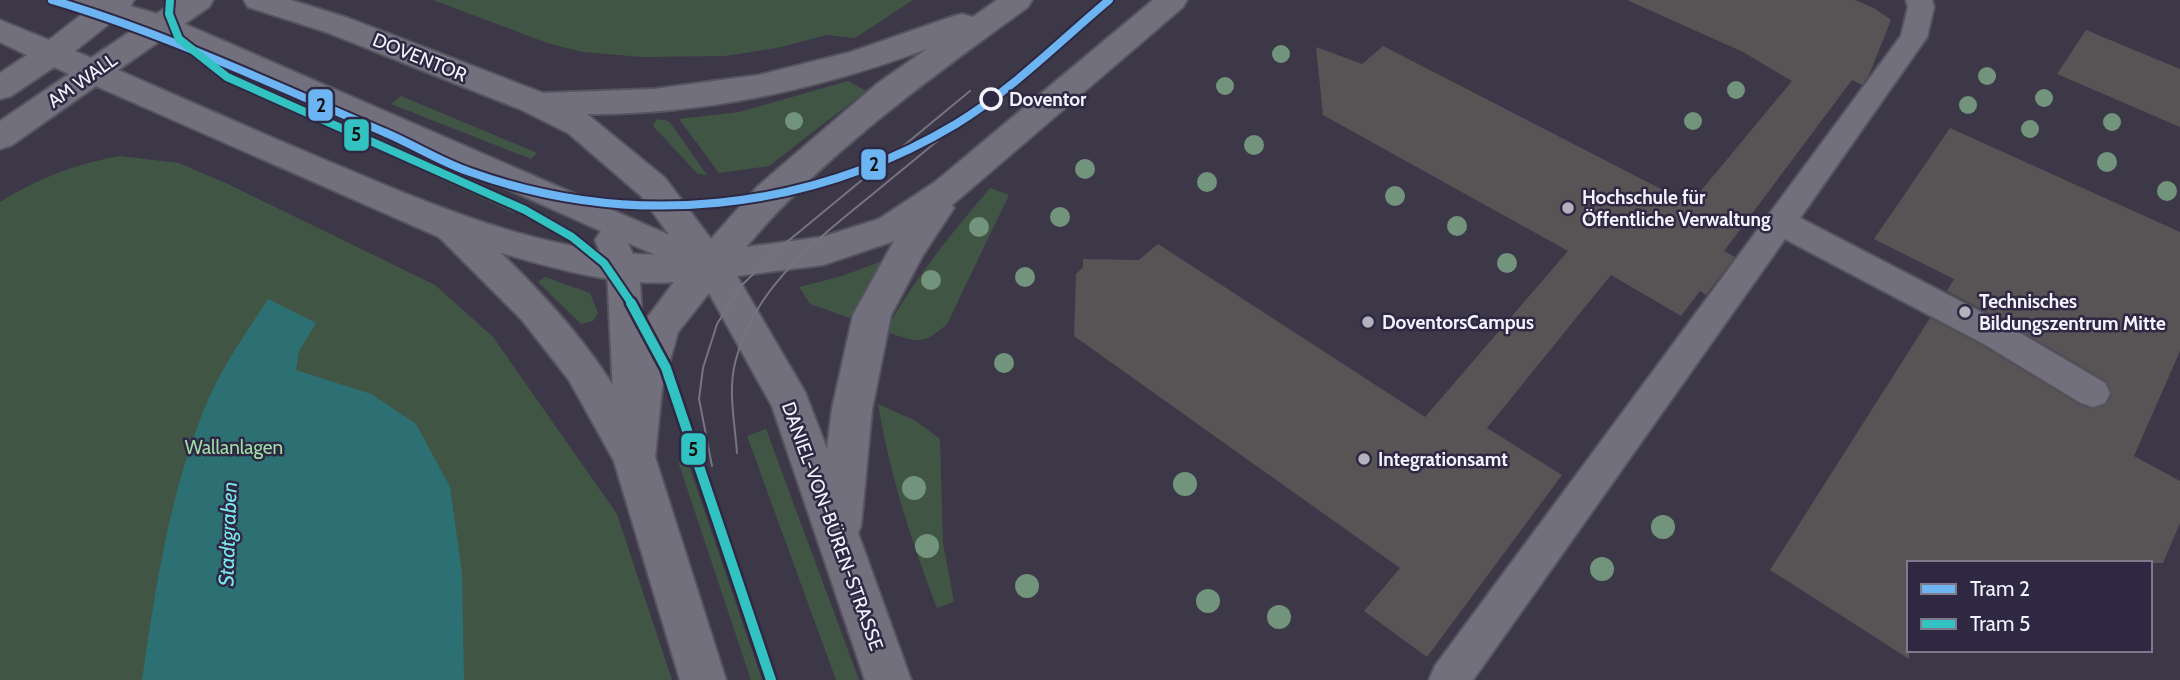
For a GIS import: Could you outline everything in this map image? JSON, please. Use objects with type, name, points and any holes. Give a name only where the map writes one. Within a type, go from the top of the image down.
[{"type":"main road","name":"AM WALL","points":[[0,137],[198,0]]},
{"type":"main road","name":"DOVENTOR","points":[[259,0],[337,25],[534,102],[580,125],[653,187],[670,207],[709,266]]},
{"type":"main road","points":[[0,30],[449,226],[589,263],[623,268],[709,266],[823,251],[892,228],[947,191],[1172,0]]},
{"type":"main road","points":[[534,102],[647,102],[714,95],[803,77],[933,36],[1015,1]]},
{"type":"main road","points":[[634,457],[642,388],[660,326],[709,266],[771,195],[799,169],[890,91],[1015,1]]},
{"type":"main road","name":"AM WALL","points":[[0,88],[51,53],[103,3]]},
{"type":"main road","points":[[838,541],[852,409],[872,316],[909,247],[947,191]]},
{"type":"main road","points":[[449,226],[527,302],[583,369],[634,457],[703,680]]},
{"type":"main road","name":"DANIEL-VON-BÜREN-STRASSE","points":[[709,266],[749,325],[791,404],[888,680]]},
{"type":"lane","points":[[1449,680],[1914,37],[1921,7],[1919,0]]},
{"type":"lane","points":[[103,3],[162,24],[709,266]]},
{"type":"lane","points":[[593,215],[612,242],[623,268],[634,457]]},
{"type":"lane","points":[[1780,222],[1996,335],[2093,393]]},
{"type":"green space","points":[[433,0],[913,0],[855,38],[827,35],[777,48],[725,56],[642,57],[583,52],[547,43]]},
{"type":"green space","points":[[848,81],[866,91],[769,166],[719,173],[679,119],[739,112]]},
{"type":"green space","points":[[401,96],[537,153],[531,159],[391,104]]},
{"type":"green space","points":[[300,108],[519,208],[514,213],[295,112]]},
{"type":"green space","points":[[657,119],[669,121],[707,175],[698,174],[653,126]]},
{"type":"green space","name":"Wallanlagen","points":[[120,156],[179,163],[230,185],[435,285],[493,337],[617,514],[672,680],[0,680],[0,202],[58,173]]},
{"type":"green space","points":[[990,188],[1009,195],[947,324],[931,336],[918,340],[885,332],[921,275]]},
{"type":"green space","points":[[885,260],[850,318],[810,304],[799,287],[842,276]]},
{"type":"green space","points":[[545,277],[590,293],[598,313],[593,321],[581,324],[538,282]]},
{"type":"green space","points":[[878,404],[916,421],[940,439],[943,543],[954,602],[937,608],[902,508]]},
{"type":"green space","points":[[766,429],[859,680],[836,680],[747,436]]},
{"type":"green space","points":[[686,457],[762,680],[751,680],[678,461]]},
{"type":"water","name":"Stadtgraben","points":[[268,299],[316,323],[299,351],[296,370],[371,394],[416,424],[450,487],[462,573],[464,680],[142,680],[166,538],[195,434],[221,374]]},
{"type":"building","points":[[1627,0],[1855,0],[1874,8],[1891,20],[1869,75],[1862,85],[1852,80],[1724,251],[1735,257],[1706,295],[1700,291],[1681,316],[1611,275],[1487,428],[1562,475],[1427,657],[1364,611],[1400,568],[1074,336],[1076,274],[1083,267],[1083,259],[1139,260],[1158,244],[1425,417],[1568,251],[1323,115],[1316,47],[1362,64],[1383,46],[1690,204],[1792,81],[1743,52]]},
{"type":"building","points":[[2086,30],[2180,69],[2180,127],[2057,74]]},
{"type":"building","points":[[1950,128],[2180,232],[2180,351],[2134,456],[2180,481],[2180,523],[2163,563],[1907,561],[1909,659],[1770,570],[1930,318],[1983,346],[2080,405],[2092,409],[2106,405],[2112,394],[2106,381],[1947,291],[1954,279],[1874,239]]},
{"type":"tram line","name":"2","points":[[52,0],[109,18],[192,50],[470,172],[530,191],[592,203],[655,207],[718,204],[780,194],[841,177],[900,154],[955,124],[996,96],[1109,0]]},
{"type":"tram line","name":"5","points":[[170,0],[169,14],[179,39],[227,77],[525,210],[572,237],[604,263],[639,314],[666,368],[771,680]]},
{"type":"tram line","points":[[712,466],[699,399],[703,368],[717,324],[742,285],[782,246],[970,91]]},
{"type":"tram line","points":[[737,453],[732,397],[735,363],[756,311],[772,288],[831,228],[977,109]]},
{"type":"place","name":"Doventor","points":[[991,99]]},
{"type":"place","name":"Hochschule für Öffentliche Verwaltung","points":[[1568,208]]},
{"type":"place","name":"Technisches Bildungszentrum Mitte","points":[[1965,312]]},
{"type":"place","name":"DoventorsCampus","points":[[1368,322]]},
{"type":"place","name":"Integrationsamt","points":[[1364,459]]}]
